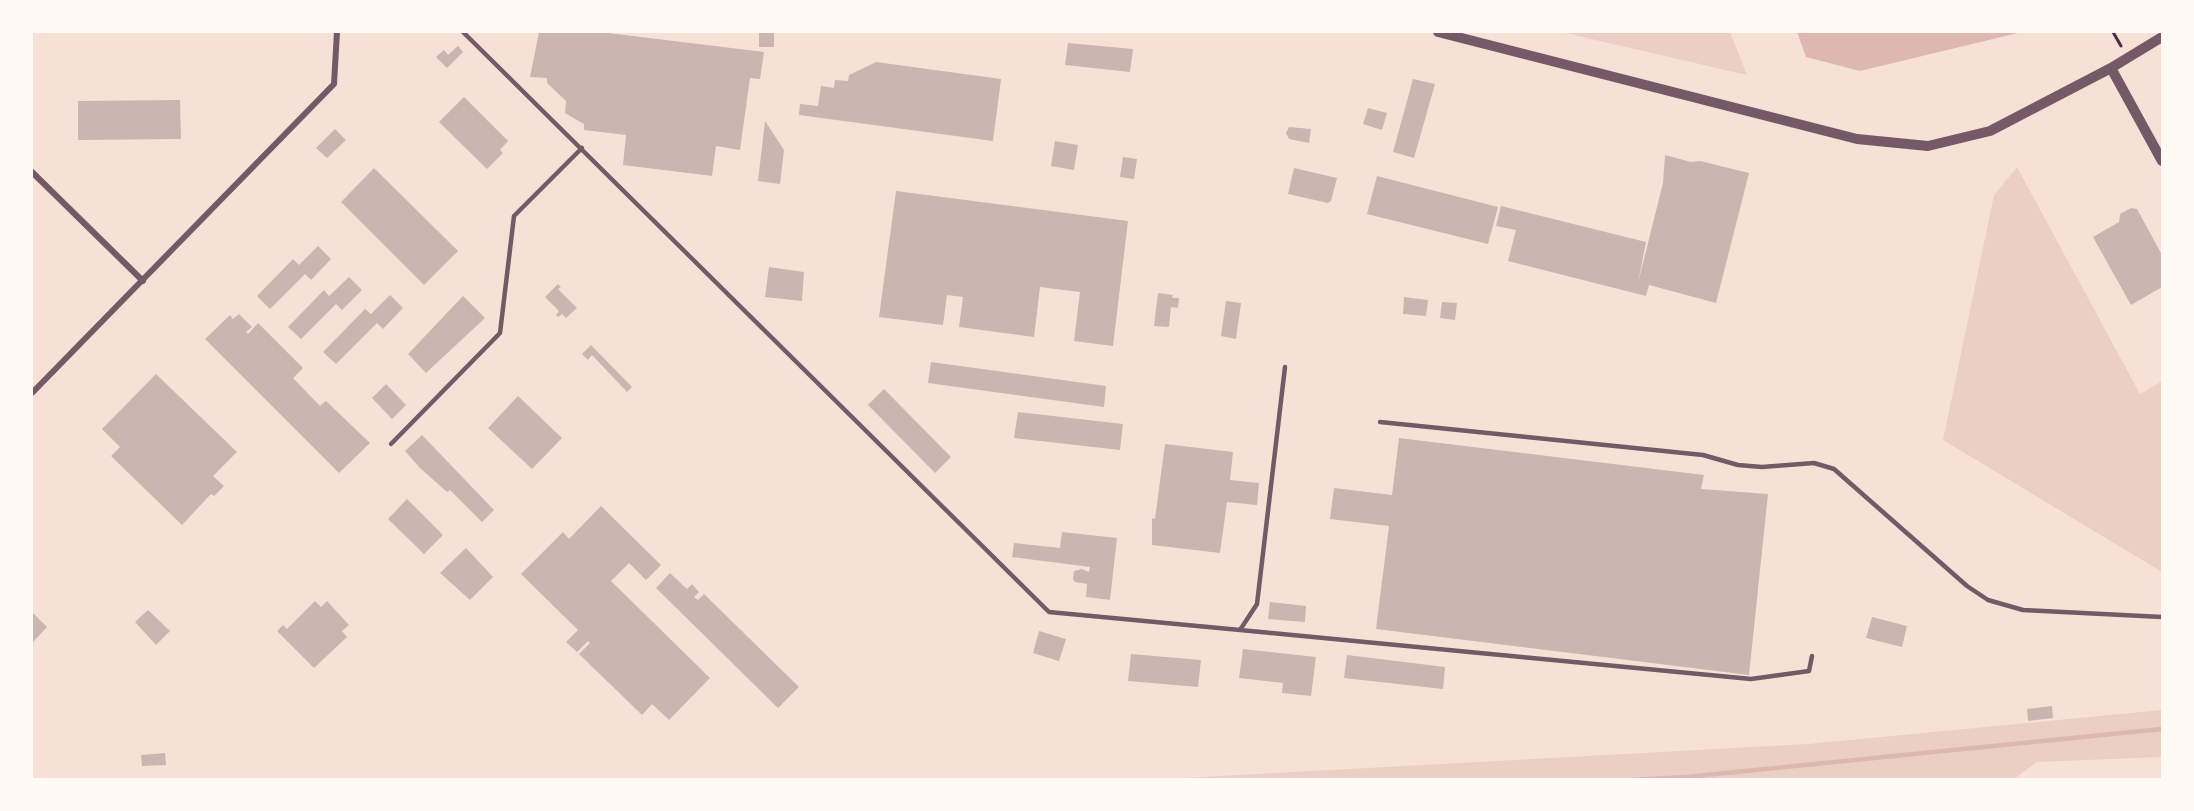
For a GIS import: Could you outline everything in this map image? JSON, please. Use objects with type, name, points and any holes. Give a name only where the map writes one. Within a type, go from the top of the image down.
[{"type":"street","points":[[32,393],[334,84],[337,32]]},
{"type":"street","points":[[1438,32],[1857,139],[1928,146],[1990,131],[2111,68],[2163,37]]},
{"type":"street","points":[[2111,68],[2163,161]]},
{"type":"street","points":[[32,172],[143,281]]},
{"type":"lane","points":[[464,32],[1049,612],[1751,679],[1809,671],[1812,656]]},
{"type":"lane","points":[[391,444],[500,333],[514,216],[582,147]]},
{"type":"lane","points":[[1240,630],[1257,604],[1285,367]]},
{"type":"lane","points":[[1380,422],[1703,455],[1738,465],[1762,467],[1814,463],[1834,469],[1967,586],[1988,600],[2023,610],[2163,617]]},
{"type":"shaded area","points":[[1561,32],[1730,32],[1747,75]]},
{"type":"shaded area","points":[[1797,32],[2022,32],[1860,71],[1806,57]]},
{"type":"shaded area","points":[[2017,167],[2140,394],[2162,381],[2162,572],[1943,440],[1994,195]]},
{"type":"shaded area","points":[[2162,710],[2162,757],[2037,762],[2014,779],[1165,779],[1808,744]]},
{"type":"building","points":[[539,32],[600,32],[764,52],[760,79],[750,78],[740,150],[716,146],[712,176],[623,165],[626,135],[584,130],[584,124],[565,113],[566,101],[547,83],[547,78],[530,77]]},
{"type":"building","points":[[759,32],[774,32],[774,47],[759,47]]},
{"type":"building","points":[[1068,43],[1133,49],[1130,72],[1065,65]]},
{"type":"building","points":[[458,46],[463,52],[447,68],[436,57],[444,50],[448,55]]},
{"type":"building","points":[[876,62],[1001,79],[993,141],[799,115],[800,104],[818,106],[821,86],[834,88],[835,80],[848,81],[849,75]]},
{"type":"building","points":[[1413,79],[1435,84],[1414,158],[1393,152]]},
{"type":"building","points":[[464,97],[508,141],[500,150],[503,153],[487,169],[439,122]]},
{"type":"building","points":[[180,100],[181,139],[78,140],[78,101]]},
{"type":"building","points":[[1368,108],[1387,113],[1382,130],[1363,124]]},
{"type":"building","points":[[765,121],[784,150],[780,184],[758,181]]},
{"type":"building","points":[[1289,127],[1311,129],[1309,143],[1289,139],[1286,133]]},
{"type":"building","points":[[335,129],[346,140],[327,158],[316,148]]},
{"type":"building","points":[[1055,141],[1078,145],[1074,170],[1051,166]]},
{"type":"building","points":[[1665,155],[1749,173],[1716,303],[1649,285],[1646,296],[1508,261],[1516,230],[1496,226],[1501,206],[1646,242],[1638,283],[1663,183]]},
{"type":"building","points":[[1123,157],[1137,159],[1134,179],[1120,177]]},
{"type":"building","points":[[374,168],[458,251],[424,285],[341,202]]},
{"type":"building","points":[[1294,168],[1337,178],[1331,201],[1328,203],[1288,194]]},
{"type":"building","points":[[1377,176],[1498,207],[1488,244],[1367,214]]},
{"type":"building","points":[[896,191],[1128,221],[1113,346],[1074,341],[1080,292],[1040,287],[1034,337],[959,327],[963,297],[947,295],[943,325],[879,317]]},
{"type":"building","points":[[2131,208],[2137,209],[2162,255],[2162,287],[2131,305],[2093,237],[2119,222],[2120,214]]},
{"type":"building","points":[[318,246],[331,259],[311,280],[305,274],[270,309],[257,296],[293,259],[299,265]]},
{"type":"building","points":[[769,267],[804,272],[802,301],[765,297]]},
{"type":"building","points":[[349,277],[362,290],[342,310],[336,304],[301,339],[288,327],[324,290],[329,296]]},
{"type":"building","points":[[558,284],[561,287],[558,289],[577,308],[566,318],[562,314],[558,317],[556,315],[559,311],[545,297]]},
{"type":"building","points":[[1158,293],[1179,298],[1178,308],[1171,307],[1169,327],[1154,326]]},
{"type":"building","points":[[390,295],[403,308],[383,329],[377,323],[336,364],[323,352],[365,309],[371,314]]},
{"type":"building","points":[[463,296],[485,318],[426,373],[408,354]]},
{"type":"building","points":[[1404,297],[1428,300],[1426,316],[1403,314]]},
{"type":"building","points":[[1226,301],[1241,303],[1236,339],[1221,336]]},
{"type":"building","points":[[1442,302],[1457,303],[1455,320],[1440,318]]},
{"type":"building","points":[[239,314],[252,327],[246,332],[248,334],[258,323],[303,368],[293,378],[320,406],[326,401],[370,443],[339,473],[205,339],[230,315],[233,319]]},
{"type":"building","points":[[591,345],[632,387],[627,392],[592,355],[588,360],[582,354]]},
{"type":"building","points":[[931,362],[1106,386],[1104,407],[928,383]]},
{"type":"building","points":[[156,374],[237,452],[213,476],[224,486],[214,496],[211,494],[182,525],[111,456],[120,447],[102,429]]},
{"type":"building","points":[[386,384],[406,405],[392,419],[372,398]]},
{"type":"building","points":[[884,389],[951,457],[935,473],[868,405]]},
{"type":"building","points":[[518,396],[562,438],[532,469],[488,428]]},
{"type":"building","points":[[1018,412],[1123,424],[1120,450],[1014,438]]},
{"type":"building","points":[[422,435],[494,510],[482,522],[450,490],[447,492],[420,468],[405,451]]},
{"type":"building","points":[[1399,438],[1704,475],[1701,489],[1768,494],[1749,675],[1376,629],[1389,526],[1330,519],[1334,488],[1392,495]]},
{"type":"building","points":[[1165,444],[1233,452],[1230,480],[1259,483],[1257,505],[1227,502],[1220,553],[1152,545],[1152,518],[1155,519]]},
{"type":"building","points":[[407,499],[443,535],[424,554],[388,519]]},
{"type":"building","points":[[601,506],[661,565],[646,580],[629,563],[611,581],[710,678],[669,720],[652,704],[642,715],[579,654],[590,643],[588,641],[577,652],[566,642],[578,630],[521,574],[563,532],[569,539]]},
{"type":"building","points":[[1062,532],[1117,538],[1110,600],[1086,597],[1087,584],[1075,582],[1073,579],[1074,571],[1082,569],[1089,572],[1090,567],[1012,557],[1014,543],[1060,548]]},
{"type":"building","points":[[466,548],[493,577],[470,600],[440,573]]},
{"type":"building","points":[[670,573],[687,589],[692,584],[699,592],[694,597],[698,600],[704,594],[799,687],[778,708],[656,588]]},
{"type":"building","points":[[315,601],[321,607],[327,601],[349,625],[342,631],[347,637],[314,668],[277,631],[283,625],[287,629]]},
{"type":"building","points":[[1270,602],[1306,606],[1305,622],[1268,619]]},
{"type":"building","points":[[148,610],[170,631],[156,645],[135,622]]},
{"type":"building","points":[[32,612],[47,627],[32,643]]},
{"type":"building","points":[[1872,617],[1907,626],[1902,647],[1866,638]]},
{"type":"building","points":[[1039,631],[1066,639],[1059,661],[1033,653]]},
{"type":"building","points":[[1243,649],[1316,657],[1311,696],[1282,693],[1283,683],[1239,678]]},
{"type":"building","points":[[1131,654],[1201,660],[1198,687],[1128,681]]},
{"type":"building","points":[[1347,655],[1445,667],[1443,689],[1344,678]]},
{"type":"building","points":[[2052,706],[2053,718],[2028,721],[2027,709]]},
{"type":"building","points":[[165,753],[166,765],[142,766],[141,755]]},
{"type":"waterway","points":[[1631,780],[1686,777],[2162,729]]}]
